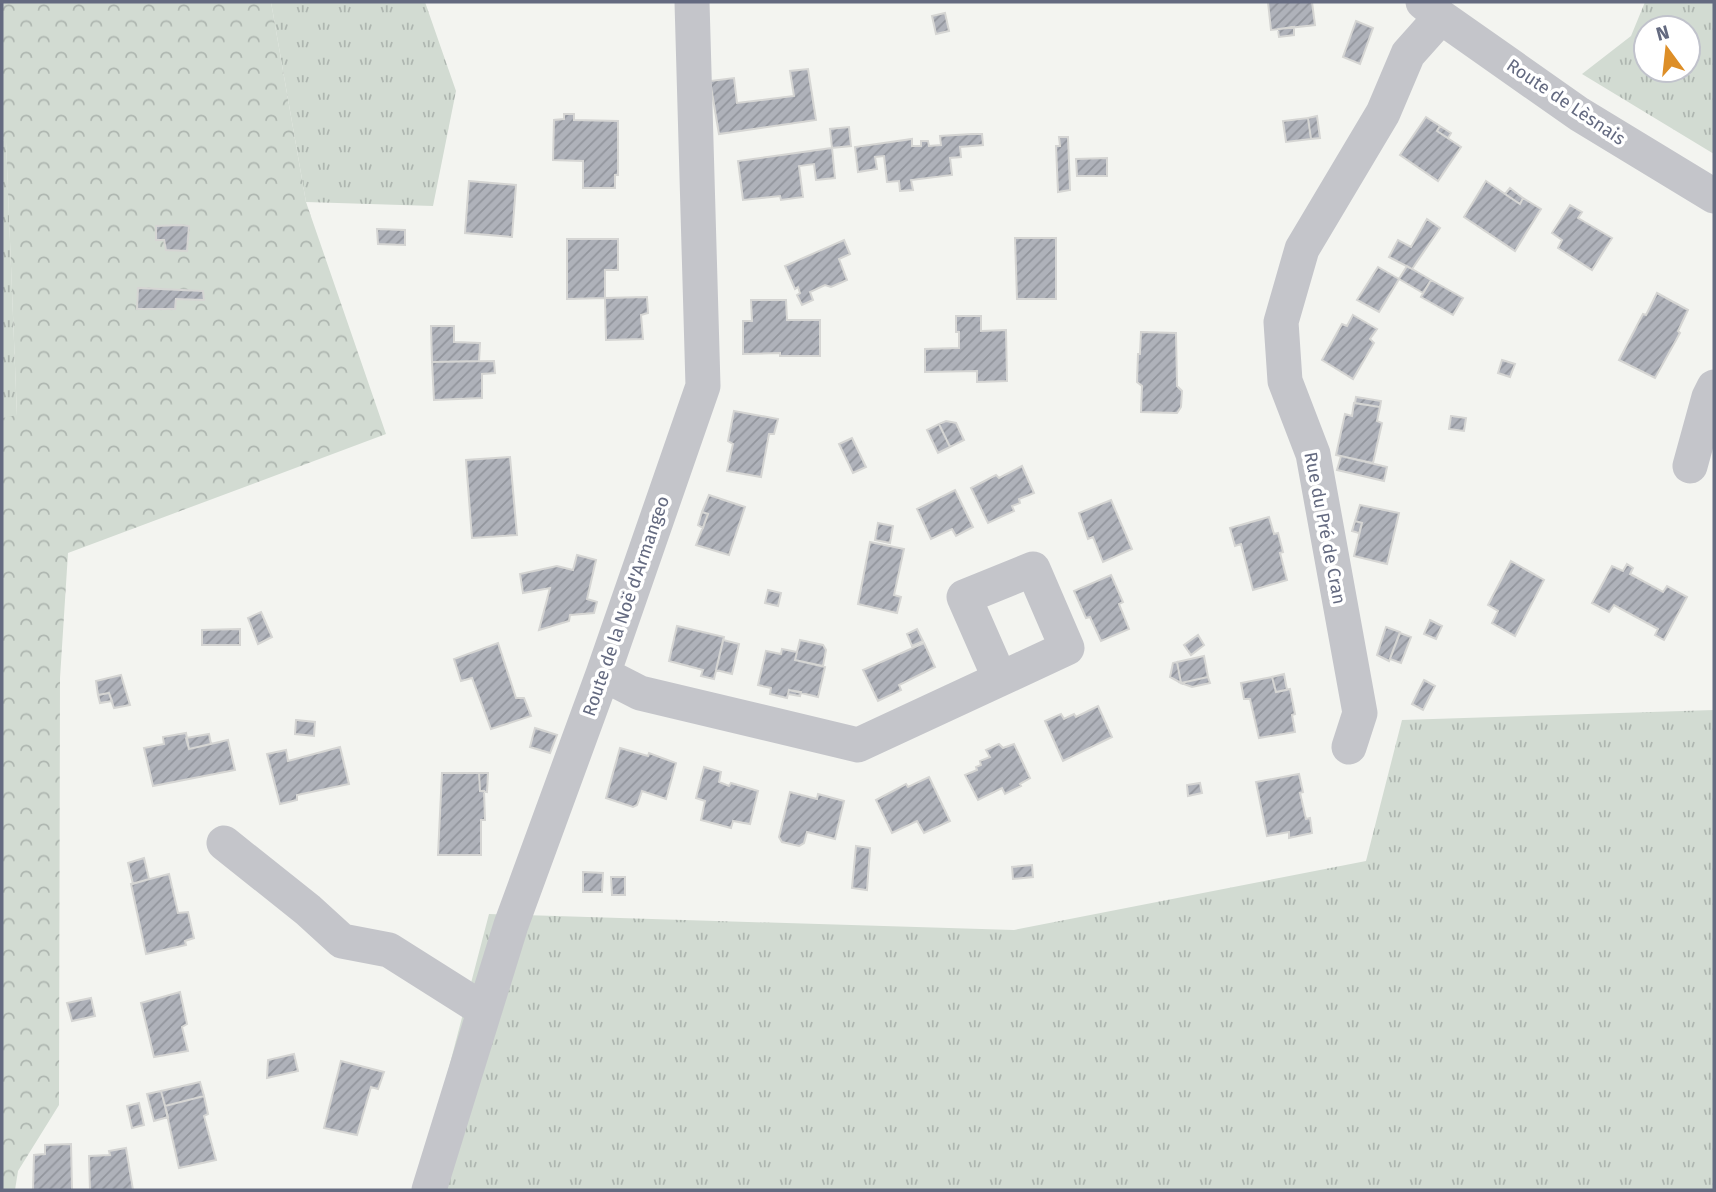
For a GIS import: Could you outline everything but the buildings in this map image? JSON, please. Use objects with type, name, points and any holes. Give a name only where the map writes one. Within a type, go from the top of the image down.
[{"type":"street","name":"Route de la Noë d'Armangeo","points":[[429,1190],[511,925],[603,674],[703,386],[692,2]]},
{"type":"street","name":"Route de Lèsnais","points":[[1432,9],[1579,114],[1714,196]]},
{"type":"street","name":"Rue du Pré de Cran","points":[[1349,747],[1360,713],[1313,454],[1285,381],[1281,321],[1302,249],[1383,113],[1408,54],[1432,9]]},
{"type":"street","points":[[1690,466],[1714,387]]},
{"type":"street","points":[[603,674],[640,693],[858,745],[1000,679]]},
{"type":"street","points":[[224,843],[308,910],[342,941],[389,950],[484,1010]]},
{"type":"green space","points":[[2,2],[271,2],[306,202],[386,434],[68,553],[60,678],[59,1105],[18,1171],[15,1190],[2,1190],[2,418],[17,415],[6,142],[2,140]]},
{"type":"green space","points":[[271,2],[425,2],[456,91],[433,206],[306,202]]},
{"type":"green space","points":[[1645,2],[1714,2],[1714,154],[1582,74],[1632,34],[1632,84],[1702,84],[1702,14],[1640,14]]},
{"type":"green space","points":[[2,141],[6,141],[17,416],[2,418]]},
{"type":"green space","points":[[1714,710],[1714,1190],[417,1190],[489,914],[1014,930],[1366,861],[1402,720]]}]
